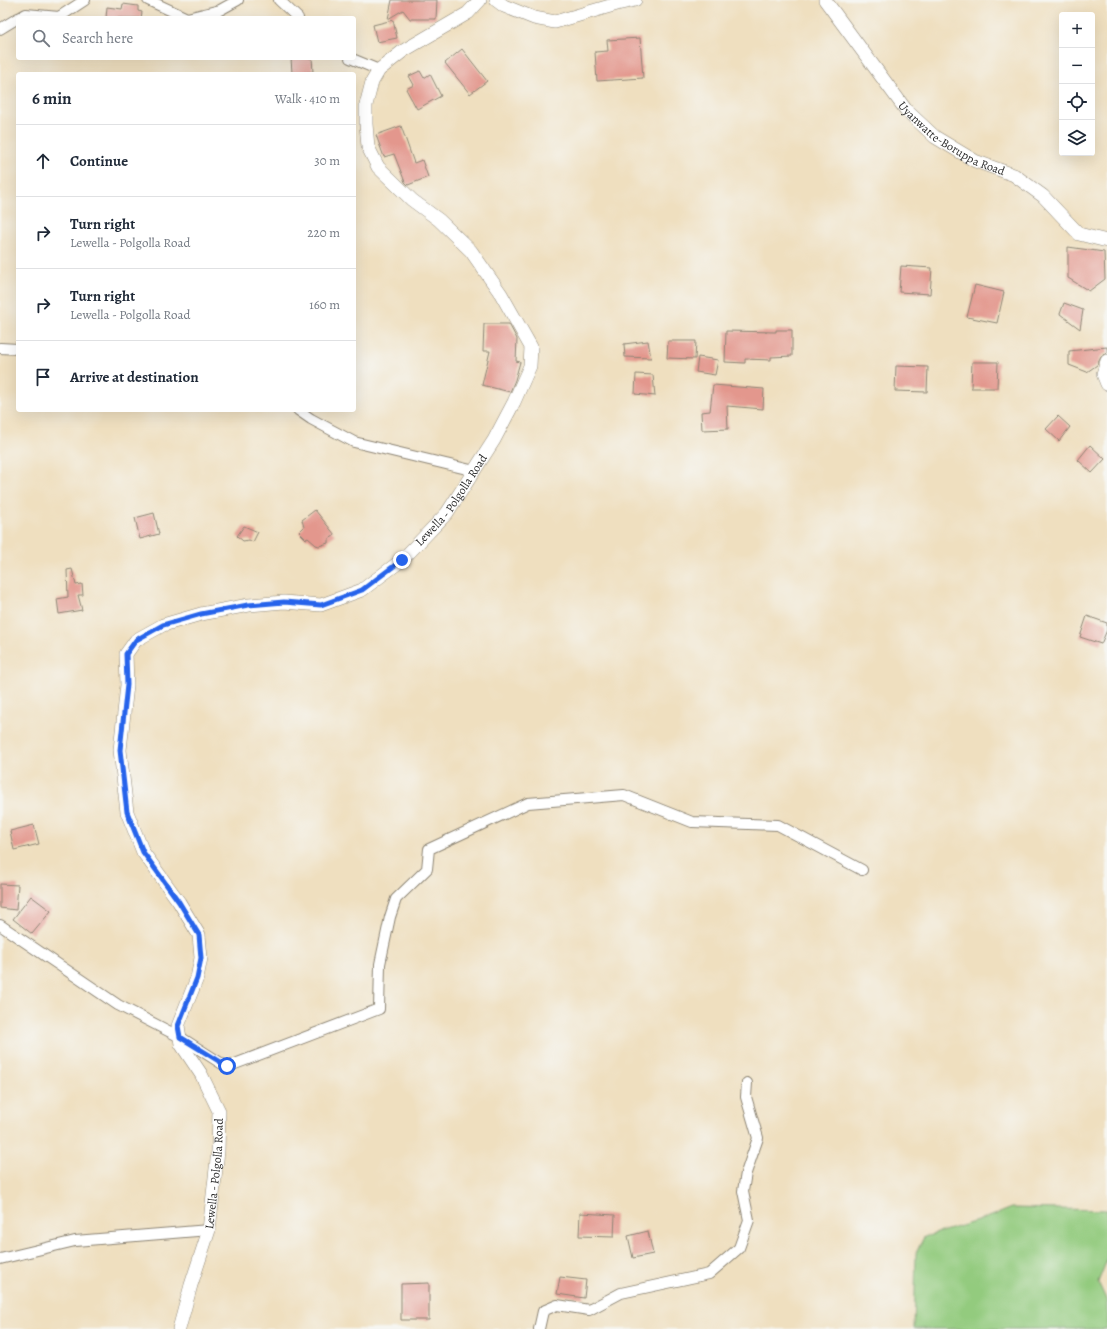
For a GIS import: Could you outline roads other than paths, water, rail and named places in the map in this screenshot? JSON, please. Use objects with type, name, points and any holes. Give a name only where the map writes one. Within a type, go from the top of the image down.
[{"type":"street","points":[[61,16],[85,0]]},
{"type":"street","points":[[148,0],[183,16]]},
{"type":"street","points":[[195,16],[220,10],[238,0]]},
{"type":"street","points":[[279,0],[296,16]]},
{"type":"street","name":"Lewella - Polgolla Road","points":[[179,1329],[191,1285],[209,1230],[218,1150],[219,1111],[201,1074],[181,1044],[178,1026],[197,978],[201,958],[199,935],[179,902],[143,852],[127,812],[120,750],[127,685],[126,654],[136,640],[163,625],[201,614],[248,605],[284,602],[321,605],[362,590],[402,560],[447,513],[494,440],[514,402],[530,366],[531,347],[501,294],[471,251],[439,220],[412,200],[378,167],[368,146],[366,124],[366,105],[372,82],[379,70],[402,51],[468,13],[480,0]]},
{"type":"street","points":[[496,0],[504,6],[534,18],[555,22],[635,0]]},
{"type":"street","name":"Uyanwatte-Boruppa Road","points":[[825,0],[906,110],[936,137],[976,161],[1014,175],[1043,196],[1079,234],[1107,241]]},
{"type":"street","points":[[22,16],[26,14],[48,16]]},
{"type":"street","points":[[0,29],[16,19]]},
{"type":"street","points":[[355,60],[379,70]]},
{"type":"street","points":[[0,348],[16,349]]},
{"type":"street","points":[[1107,361],[1103,374],[1107,384]]},
{"type":"street","points":[[301,412],[354,442],[475,471]]},
{"type":"street","points":[[0,925],[118,1005],[180,1037],[227,1066],[379,1009],[380,964],[390,917],[396,899],[427,869],[429,849],[528,803],[624,795],[692,822],[778,825],[862,870]]},
{"type":"street","points":[[539,1329],[543,1311],[556,1305],[589,1310],[621,1293],[709,1274],[739,1248],[749,1220],[744,1191],[746,1173],[758,1138],[746,1097],[746,1083]]},
{"type":"street","points":[[0,1258],[75,1241],[209,1230]]}]
